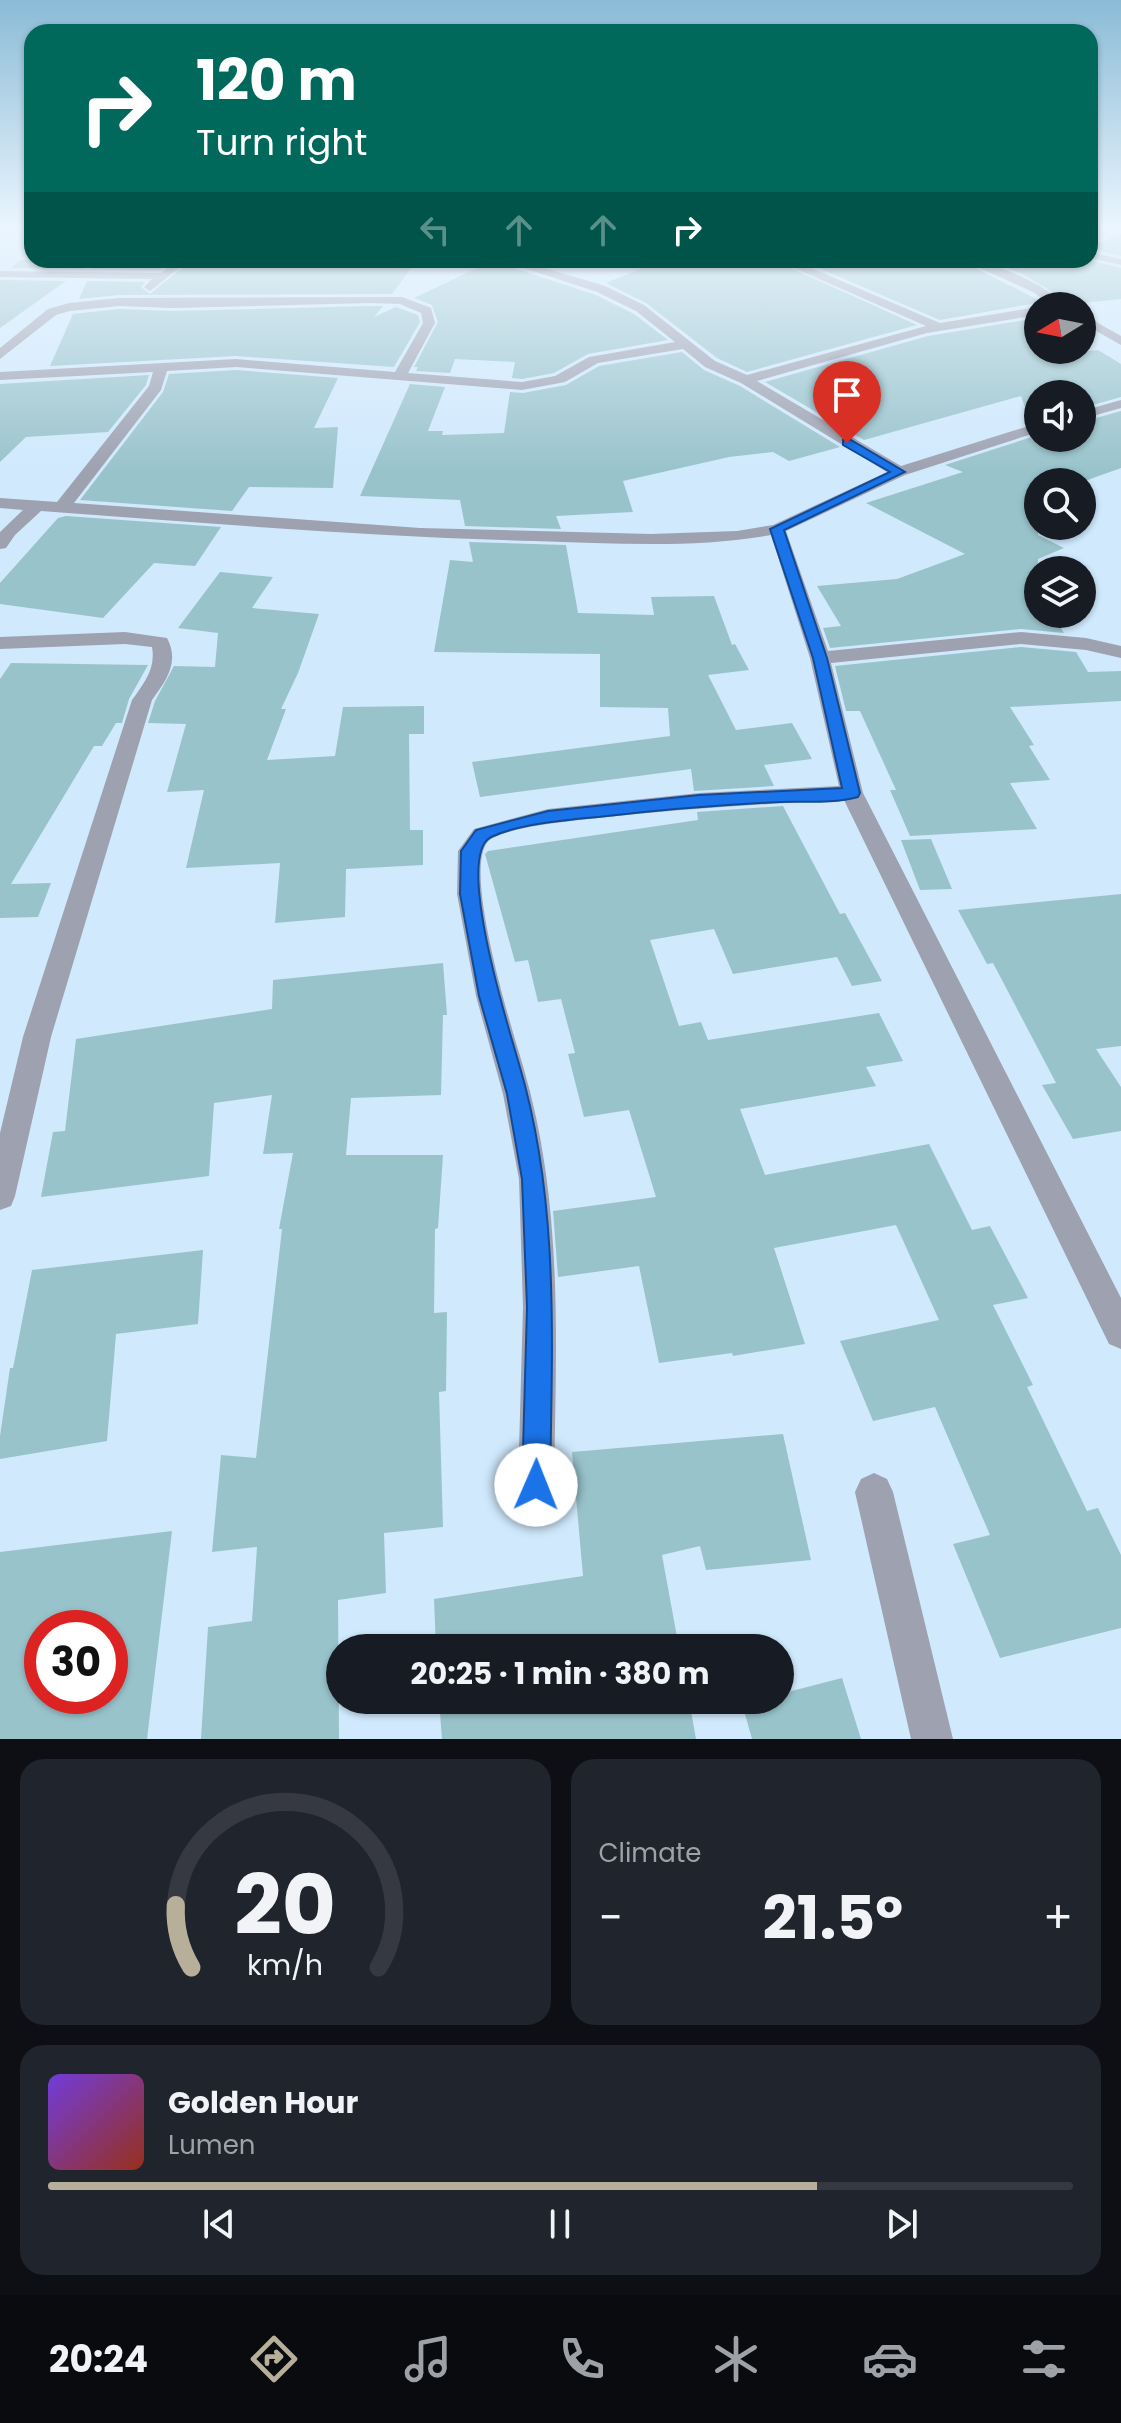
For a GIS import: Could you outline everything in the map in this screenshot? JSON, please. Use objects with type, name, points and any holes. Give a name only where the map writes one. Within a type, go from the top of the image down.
[{"type":"street","points":[[0,355],[52,312],[71,309]]},
{"type":"street","points":[[400,374],[429,323],[424,309]]},
{"type":"street","points":[[641,309],[710,364],[746,380],[899,472]]},
{"type":"street","points":[[897,309],[937,326]]},
{"type":"street","points":[[746,380],[937,326],[1024,313]]},
{"type":"street","points":[[1096,326],[1121,341]]},
{"type":"street","points":[[0,376],[236,363],[522,386],[559,380],[594,360],[683,345]]},
{"type":"street","points":[[63,506],[156,387],[161,366]]},
{"type":"street","points":[[1096,411],[1121,404]]},
{"type":"street","points":[[0,503],[420,533],[651,539],[737,536],[777,529],[899,472],[1024,432]]},
{"type":"street","points":[[0,544],[9,531],[39,504]]},
{"type":"street","points":[[777,529],[820,658],[852,793],[1121,1333]]},
{"type":"street","points":[[0,643],[125,638],[160,642],[166,656],[162,672],[142,700],[70,926],[37,1037],[0,1196]]},
{"type":"street","points":[[820,658],[1021,638],[1086,644],[1121,652]]},
{"type":"street","points":[[536,1485],[540,1307],[534,1179],[517,1094],[489,996],[469,894],[470,851],[482,834],[548,816],[699,800],[852,793]]},
{"type":"street","points":[[874,1492],[932,1739]]},
{"type":"building","points":[[0,309],[26,309],[0,328]]},
{"type":"building","points":[[118,309],[380,309],[374,317],[391,309],[402,309],[418,315],[420,322],[394,367],[236,356],[50,366],[73,314]]},
{"type":"building","points":[[433,309],[624,309],[668,340],[588,354],[554,373],[522,379],[512,378],[515,362],[455,359],[450,373],[416,371],[418,367],[414,367],[438,322]]},
{"type":"building","points":[[654,309],[882,309],[917,325],[747,372],[717,358]]},
{"type":"building","points":[[915,309],[1001,309],[940,320]]},
{"type":"building","points":[[1024,320],[1024,364],[1096,364],[1098,350],[1121,364],[1121,397],[1096,404],[1096,380],[1024,380],[1024,405],[1021,396],[864,440],[765,382],[928,336]]},
{"type":"building","points":[[682,352],[704,370],[740,386],[840,447],[789,461],[773,452],[729,457],[623,481],[633,512],[556,516],[561,529],[465,526],[460,500],[360,496],[410,384],[445,387],[428,431],[443,431],[442,435],[504,433],[510,392],[523,393],[566,385],[599,366]]},
{"type":"building","points":[[236,370],[338,378],[314,428],[338,427],[333,488],[249,487],[232,511],[80,500],[163,392],[169,374]]},
{"type":"building","points":[[149,375],[146,385],[108,432],[26,437],[0,462],[0,384]]},
{"type":"building","points":[[1121,411],[1121,468],[1096,477],[1096,468],[1024,468],[1024,540],[1048,540],[1064,548],[1045,556],[1024,556],[1024,628],[1061,628],[1064,633],[1021,629],[830,648],[823,628],[841,626],[817,586],[897,579],[965,554],[866,503],[963,472],[945,465],[1024,440],[1024,452],[1096,452],[1096,418]]},
{"type":"building","points":[[66,516],[221,527],[195,566],[154,563],[103,618],[0,604],[0,583],[58,518]]},
{"type":"building","points":[[469,542],[566,545],[578,613],[654,615],[651,597],[714,596],[732,645],[735,644],[749,670],[708,675],[736,730],[792,723],[812,759],[764,765],[774,786],[694,791],[691,769],[480,797],[472,762],[670,736],[668,708],[600,707],[600,654],[434,652],[450,560],[473,562]]},
{"type":"building","points":[[220,572],[273,577],[252,608],[319,614],[298,673],[281,709],[286,709],[267,760],[335,756],[343,707],[424,706],[424,734],[409,734],[410,830],[423,830],[423,865],[346,869],[345,917],[275,923],[280,863],[186,868],[204,790],[167,792],[186,724],[148,723],[155,701],[174,666],[215,667],[218,633],[178,628]]},
{"type":"building","points":[[1021,647],[1076,652],[1088,672],[1121,671],[1121,701],[1010,707],[1034,745],[1029,746],[1050,780],[1010,783],[1037,829],[910,836],[890,790],[896,790],[860,711],[846,711],[835,666]]},
{"type":"building","points":[[11,663],[148,665],[129,699],[122,723],[116,723],[102,746],[94,746],[11,884],[51,883],[38,917],[0,918],[0,679]]},
{"type":"building","points":[[783,806],[840,914],[845,913],[882,981],[852,986],[837,957],[733,974],[714,929],[650,940],[679,1026],[701,1022],[708,1040],[879,1013],[903,1061],[866,1067],[876,1086],[740,1109],[765,1175],[929,1144],[972,1230],[990,1226],[1028,1298],[993,1305],[1033,1385],[1027,1387],[1087,1511],[1098,1508],[1121,1555],[1121,1628],[1000,1658],[953,1544],[990,1535],[935,1407],[873,1421],[840,1341],[939,1320],[896,1225],[774,1248],[805,1344],[733,1356],[732,1353],[659,1363],[639,1266],[558,1277],[553,1211],[656,1197],[629,1110],[584,1117],[568,1054],[575,1053],[561,999],[538,1002],[528,960],[515,962],[485,854],[488,851],[698,820],[697,812]]},
{"type":"building","points":[[931,839],[952,889],[920,890],[901,840]]},
{"type":"building","points":[[1121,894],[1121,1046],[1096,1049],[1121,1087],[1121,1131],[1073,1139],[1042,1085],[1056,1083],[993,963],[987,964],[958,910]]},
{"type":"building","points":[[443,963],[447,1015],[443,1015],[441,1095],[351,1098],[346,1155],[443,1155],[438,1228],[435,1229],[434,1313],[447,1312],[446,1391],[439,1392],[443,1527],[384,1533],[386,1593],[338,1600],[338,1634],[326,1634],[326,1714],[339,1714],[339,1739],[201,1739],[208,1627],[252,1621],[257,1547],[212,1552],[221,1455],[256,1458],[282,1229],[279,1229],[293,1153],[263,1154],[272,1095],[214,1103],[209,1176],[41,1197],[53,1132],[65,1131],[76,1039],[272,1009],[273,980]]},
{"type":"building","points":[[203,1250],[198,1324],[116,1334],[107,1441],[0,1459],[0,1436],[10,1368],[13,1368],[32,1270]]},
{"type":"building","points":[[783,1434],[811,1560],[706,1570],[700,1546],[662,1555],[676,1634],[435,1634],[434,1599],[583,1576],[572,1452]]},
{"type":"building","points":[[172,1531],[147,1739],[0,1739],[0,1552]]},
{"type":"building","points":[[842,1678],[861,1739],[752,1739],[745,1714],[794,1714],[794,1690]]},
{"type":"building","points":[[440,1714],[692,1714],[696,1739],[442,1739]]},
{"type":"route","points":[[536,1485],[540,1307],[534,1179],[517,1094],[489,996],[469,894],[470,851],[482,834],[548,816],[699,800],[852,793],[820,658],[777,529],[899,472],[847,443]]}]
